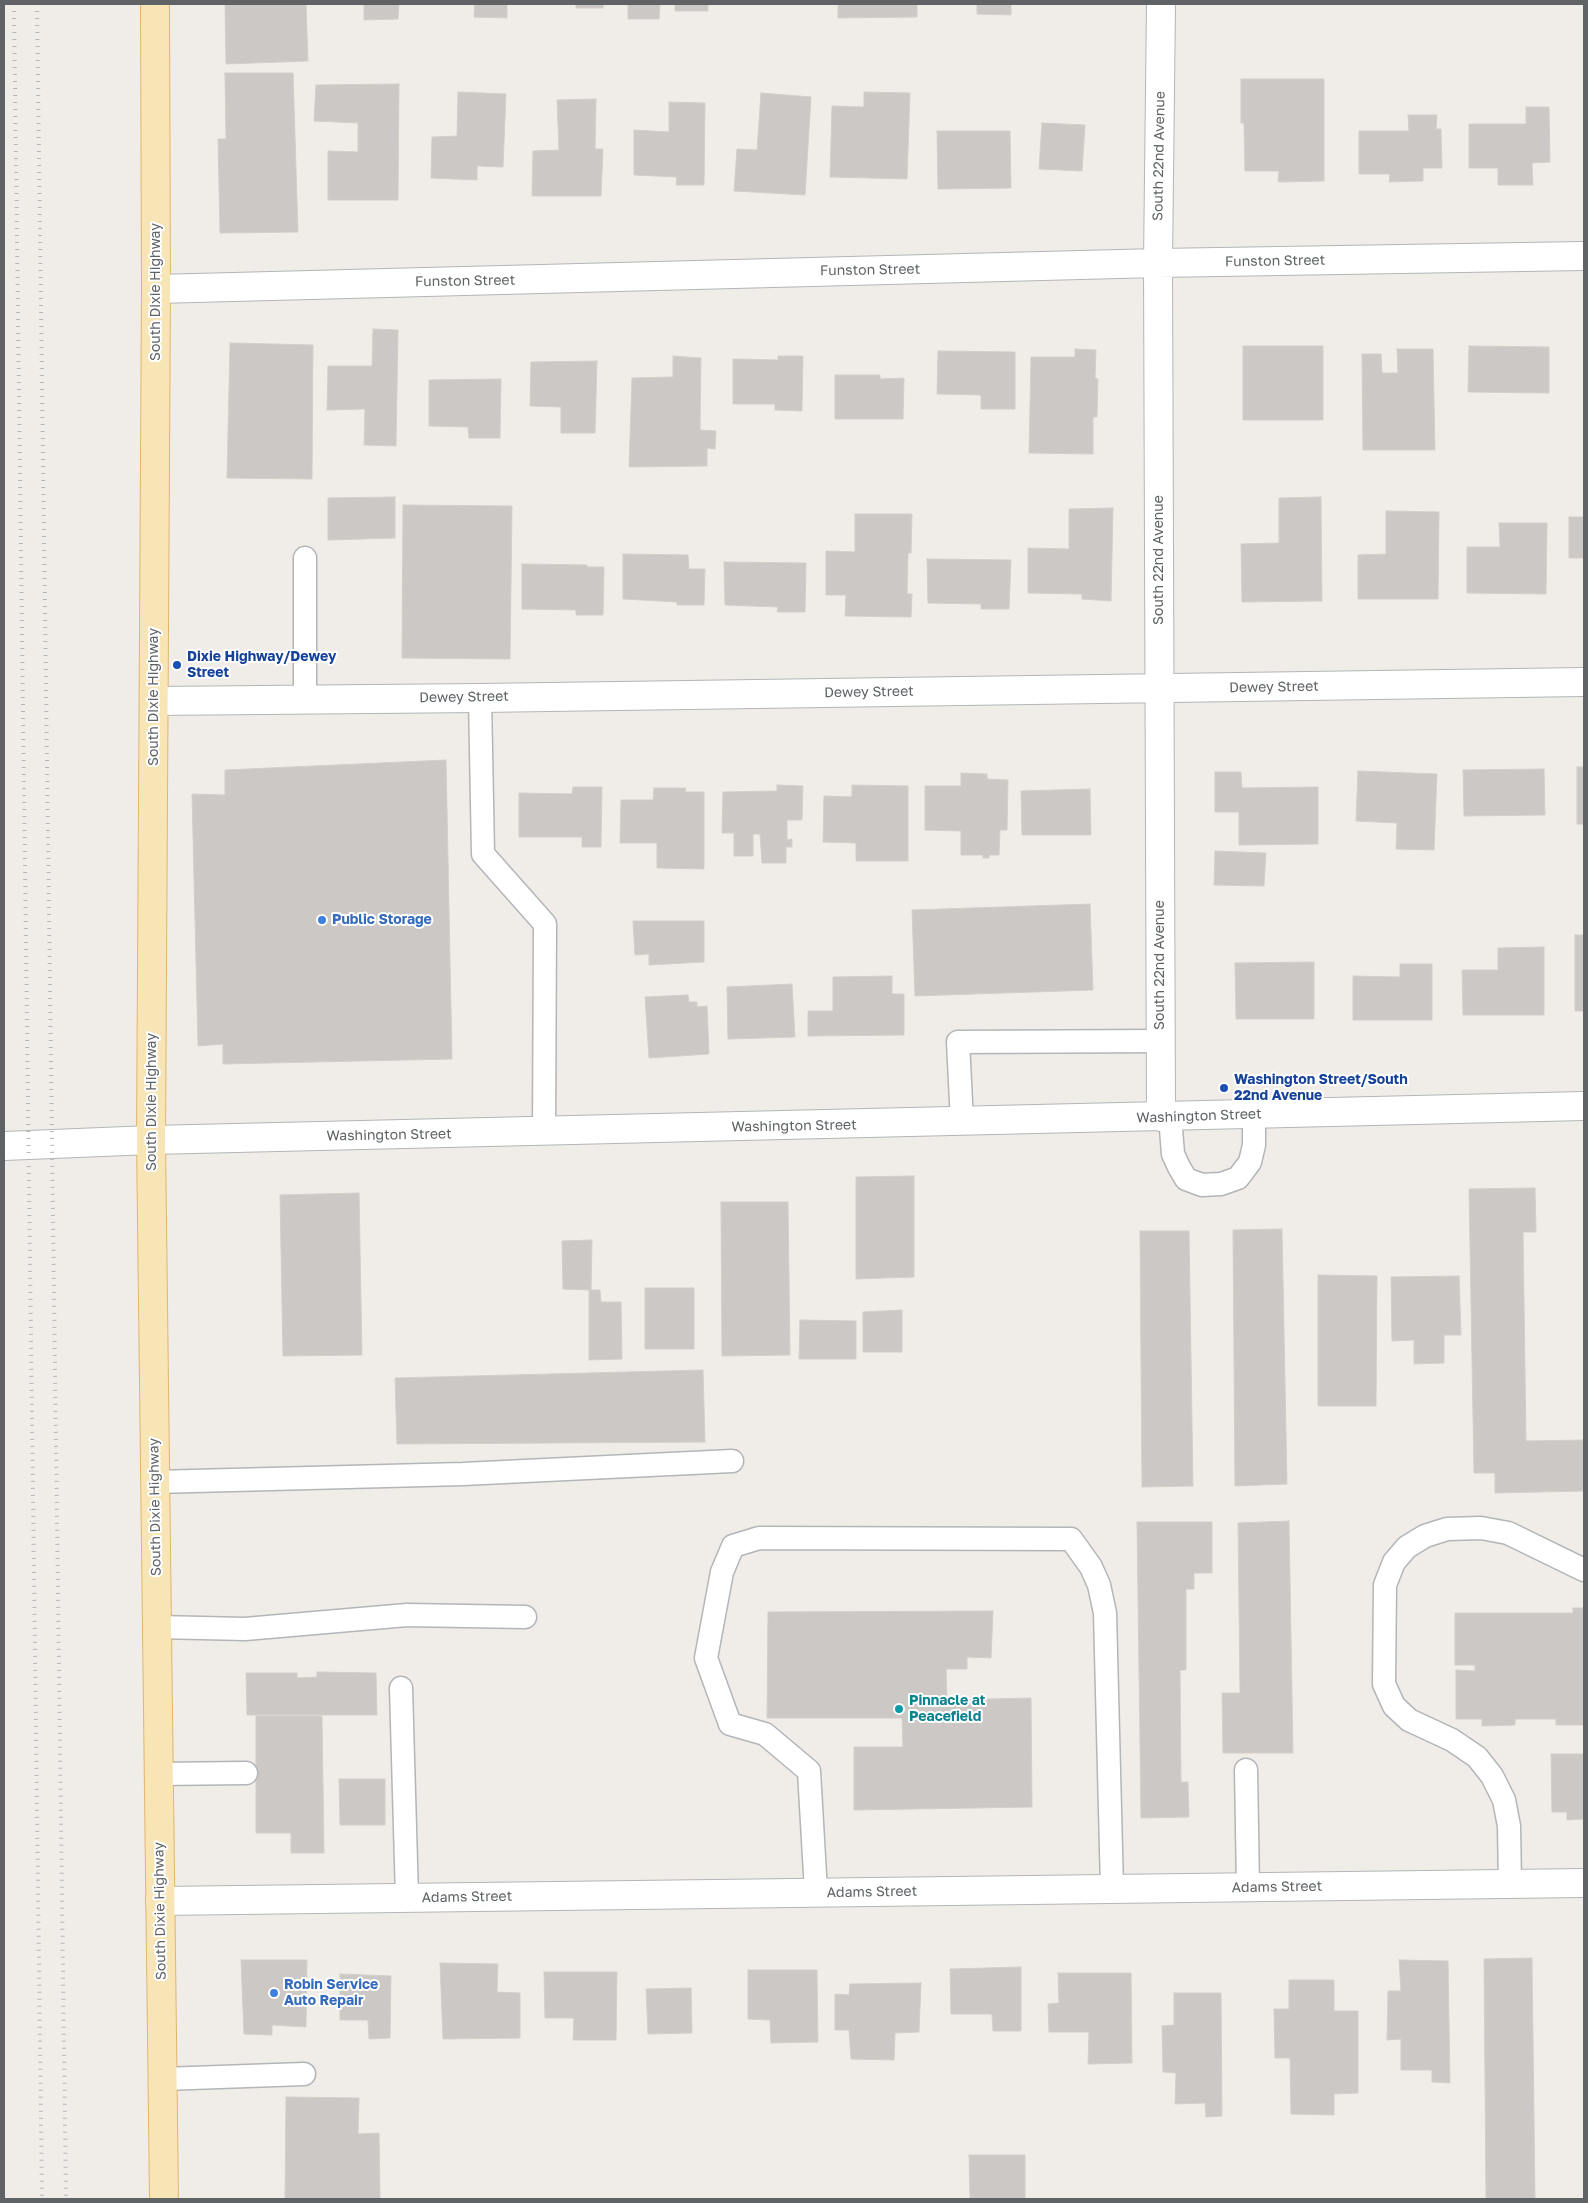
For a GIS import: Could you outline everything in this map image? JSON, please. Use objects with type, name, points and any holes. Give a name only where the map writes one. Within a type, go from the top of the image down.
[{"type":"main road","name":"South Dixie Highway","points":[[155,4],[156,289],[151,1140],[164,2199]]},
{"type":"street","name":"South 22nd Avenue","points":[[1161,4],[1158,263],[1160,1040],[1165,1117]]},
{"type":"street","name":"Funston Street","points":[[156,289],[1158,263],[1584,256]]},
{"type":"street","name":"Dewey Street","points":[[154,700],[480,698],[1584,682]]},
{"type":"street","name":"Washington Street","points":[[4,1146],[151,1140],[1584,1106]]},
{"type":"street","name":"Adams Street","points":[[160,1901],[1584,1883]]},
{"type":"lane","points":[[305,558],[305,699]]},
{"type":"lane","points":[[480,698],[482,854],[545,924],[544,1131]]},
{"type":"lane","points":[[962,1122],[958,1042],[1160,1040]]},
{"type":"lane","points":[[1165,1117],[1173,1154],[1178,1167],[1186,1178],[1202,1185],[1221,1184],[1238,1178],[1250,1162],[1254,1145],[1254,1115]]},
{"type":"lane","points":[[155,1482],[453,1474],[732,1461]]},
{"type":"lane","points":[[1510,1884],[1509,1826],[1504,1800],[1492,1776],[1477,1756],[1458,1744],[1409,1720],[1394,1706],[1384,1684],[1385,1586],[1394,1562],[1407,1547],[1425,1536],[1447,1529],[1481,1528],[1508,1533],[1584,1570]]},
{"type":"lane","points":[[816,1892],[809,1771],[765,1734],[730,1724],[706,1658],[722,1572],[733,1546],[759,1538],[1071,1540],[1090,1567],[1099,1585],[1105,1613],[1112,1889]]},
{"type":"lane","points":[[157,1627],[245,1629],[407,1615],[525,1617]]},
{"type":"lane","points":[[401,1688],[407,1898]]},
{"type":"lane","points":[[1246,1770],[1248,1887]]},
{"type":"lane","points":[[158,1774],[246,1773]]},
{"type":"lane","points":[[163,2079],[304,2074]]},
{"type":"building","points":[[225,4],[306,4],[308,61],[226,64]]},
{"type":"building","points":[[364,4],[399,4],[398,19],[364,20]]},
{"type":"building","points":[[475,4],[507,4],[507,18],[474,17]]},
{"type":"building","points":[[576,4],[603,4],[603,8],[576,8]]},
{"type":"building","points":[[628,4],[660,4],[659,19],[628,19]]},
{"type":"building","points":[[675,4],[708,4],[708,11],[675,11]]},
{"type":"building","points":[[838,4],[917,4],[917,17],[838,18]]},
{"type":"building","points":[[977,4],[1011,4],[1011,15],[977,14]]},
{"type":"building","points":[[225,73],[293,73],[298,232],[220,233],[218,139],[226,139]]},
{"type":"building","points":[[1241,79],[1324,79],[1324,181],[1278,182],[1279,171],[1245,171],[1244,123],[1241,123]]},
{"type":"building","points":[[399,84],[398,200],[328,200],[328,151],[358,152],[358,123],[314,121],[316,85]]},
{"type":"building","points":[[458,92],[506,94],[503,167],[477,166],[477,180],[431,178],[432,137],[457,136]]},
{"type":"building","points":[[864,92],[910,93],[907,179],[830,177],[832,106],[864,107]]},
{"type":"building","points":[[761,93],[811,97],[805,195],[734,191],[737,149],[757,150]]},
{"type":"building","points":[[596,99],[595,149],[603,149],[601,196],[532,196],[533,151],[559,150],[557,100]]},
{"type":"building","points":[[669,102],[705,103],[704,185],[676,185],[677,177],[634,175],[634,130],[669,132]]},
{"type":"building","points":[[1526,107],[1549,107],[1550,162],[1532,163],[1533,185],[1498,185],[1498,168],[1469,168],[1469,124],[1526,124]]},
{"type":"building","points":[[1408,115],[1437,115],[1436,129],[1441,129],[1442,168],[1423,168],[1423,181],[1389,182],[1390,174],[1359,174],[1359,131],[1409,131]]},
{"type":"building","points":[[1042,123],[1085,125],[1082,171],[1039,169]]},
{"type":"building","points":[[937,131],[1010,131],[1011,188],[938,189]]},
{"type":"building","points":[[373,329],[398,330],[396,446],[364,445],[365,409],[327,410],[328,366],[372,366]]},
{"type":"building","points":[[230,343],[313,345],[312,479],[227,478]]},
{"type":"building","points":[[1243,346],[1323,346],[1323,420],[1243,420]]},
{"type":"building","points":[[1469,346],[1549,347],[1549,393],[1468,392]]},
{"type":"building","points":[[1075,349],[1096,350],[1095,378],[1098,379],[1097,417],[1093,417],[1093,454],[1029,453],[1031,357],[1075,357]]},
{"type":"building","points":[[1397,349],[1433,349],[1435,450],[1363,450],[1362,354],[1381,354],[1382,373],[1398,373]]},
{"type":"building","points":[[938,351],[1015,352],[1015,409],[981,409],[981,395],[937,394]]},
{"type":"building","points":[[673,356],[701,358],[700,430],[716,431],[715,449],[707,448],[707,466],[629,467],[632,378],[673,377]]},
{"type":"building","points":[[778,356],[803,356],[802,411],[775,410],[775,404],[733,404],[733,359],[778,360]]},
{"type":"building","points":[[597,361],[595,433],[561,433],[561,407],[530,406],[531,362]]},
{"type":"building","points":[[835,375],[880,375],[880,379],[904,378],[903,419],[835,419]]},
{"type":"building","points":[[501,379],[500,438],[469,438],[468,427],[429,426],[429,380]]},
{"type":"building","points":[[395,497],[395,538],[328,540],[328,498]]},
{"type":"building","points":[[1321,497],[1322,601],[1242,602],[1241,544],[1279,543],[1279,498]]},
{"type":"building","points":[[403,505],[512,506],[510,659],[402,658]]},
{"type":"building","points":[[1113,508],[1111,601],[1082,599],[1082,594],[1028,593],[1028,548],[1069,549],[1069,509]]},
{"type":"building","points":[[1386,511],[1439,512],[1438,599],[1358,599],[1358,555],[1386,554]]},
{"type":"building","points":[[855,514],[912,514],[911,553],[908,553],[907,594],[912,594],[911,617],[845,616],[846,595],[826,595],[826,551],[855,552]]},
{"type":"building","points":[[1569,517],[1584,517],[1584,558],[1569,558]]},
{"type":"building","points":[[1499,523],[1547,523],[1546,594],[1467,593],[1467,547],[1500,547]]},
{"type":"building","points":[[623,554],[688,555],[689,569],[705,569],[704,605],[677,605],[677,602],[623,599]]},
{"type":"building","points":[[927,559],[1011,560],[1009,609],[981,609],[981,604],[928,603]]},
{"type":"building","points":[[724,562],[806,563],[805,612],[777,612],[778,607],[725,605]]},
{"type":"building","points":[[522,564],[604,567],[603,615],[576,615],[576,610],[522,609]]},
{"type":"building","name":"Public Storage","points":[[446,760],[452,1059],[223,1064],[223,1044],[198,1046],[192,794],[225,795],[225,770]]},
{"type":"building","points":[[1577,767],[1584,767],[1584,824],[1577,824]]},
{"type":"building","points":[[1544,769],[1545,815],[1464,816],[1463,770]]},
{"type":"building","points":[[1358,771],[1437,774],[1434,850],[1396,849],[1397,823],[1356,821]]},
{"type":"building","points":[[1215,772],[1241,772],[1242,788],[1318,787],[1318,844],[1239,845],[1239,812],[1215,812]]},
{"type":"building","points":[[961,773],[987,774],[987,779],[1008,780],[1007,830],[1000,830],[999,855],[989,855],[989,858],[983,858],[983,855],[961,855],[961,831],[925,830],[925,786],[961,786]]},
{"type":"building","points":[[777,785],[803,786],[802,820],[787,820],[787,840],[792,839],[792,847],[786,847],[786,863],[762,863],[760,834],[753,834],[753,856],[734,856],[734,833],[722,833],[723,792],[777,791]]},
{"type":"building","points":[[852,785],[908,786],[908,861],[856,861],[856,843],[823,842],[824,796],[852,797]]},
{"type":"building","points":[[573,787],[602,787],[601,847],[582,847],[582,837],[519,837],[519,793],[572,794]]},
{"type":"building","points":[[654,788],[686,788],[685,792],[704,792],[704,869],[657,868],[657,843],[620,843],[621,800],[653,800]]},
{"type":"building","points":[[1090,789],[1091,835],[1022,835],[1021,791]]},
{"type":"building","points":[[1215,851],[1266,853],[1264,886],[1214,885]]},
{"type":"building","points":[[1090,904],[1093,990],[915,996],[912,910]]},
{"type":"building","points":[[633,921],[704,921],[704,962],[649,965],[649,954],[635,955]]},
{"type":"building","points":[[1575,935],[1584,935],[1584,1011],[1575,1011]]},
{"type":"building","points":[[1544,947],[1544,1015],[1463,1015],[1462,970],[1498,970],[1498,948]]},
{"type":"building","points":[[1314,962],[1314,1019],[1236,1019],[1235,963]]},
{"type":"building","points":[[1400,964],[1432,964],[1432,1020],[1353,1020],[1353,976],[1400,977]]},
{"type":"building","points":[[892,976],[892,994],[904,994],[904,1035],[808,1036],[808,1011],[833,1011],[833,977]]},
{"type":"building","points":[[792,984],[795,1037],[728,1039],[727,987]]},
{"type":"building","points":[[688,995],[689,1002],[697,1002],[697,1007],[707,1006],[709,1054],[649,1058],[645,997]]},
{"type":"building","points":[[914,1176],[914,1277],[856,1279],[856,1177]]},
{"type":"building","points":[[1535,1188],[1536,1232],[1523,1232],[1526,1441],[1584,1440],[1584,1491],[1495,1493],[1495,1473],[1474,1473],[1469,1189]]},
{"type":"building","points":[[359,1193],[362,1355],[283,1356],[280,1195]]},
{"type":"building","points":[[721,1202],[788,1202],[790,1355],[722,1356]]},
{"type":"building","points":[[1282,1229],[1287,1484],[1235,1486],[1233,1230]]},
{"type":"building","points":[[1140,1231],[1189,1231],[1193,1486],[1142,1487]]},
{"type":"building","points":[[592,1240],[591,1290],[563,1289],[562,1241]]},
{"type":"building","points":[[1318,1275],[1377,1276],[1376,1406],[1318,1406]]},
{"type":"building","points":[[1459,1276],[1461,1335],[1444,1335],[1444,1363],[1414,1364],[1414,1340],[1392,1341],[1391,1277]]},
{"type":"building","points":[[645,1288],[694,1288],[694,1349],[645,1349]]},
{"type":"building","points":[[589,1290],[600,1290],[601,1302],[621,1302],[622,1359],[589,1360]]},
{"type":"building","points":[[902,1310],[902,1352],[863,1352],[863,1312]]},
{"type":"building","points":[[800,1320],[856,1321],[856,1359],[799,1359]]},
{"type":"building","points":[[703,1370],[705,1442],[397,1444],[395,1378]]},
{"type":"building","points":[[1289,1521],[1293,1753],[1223,1753],[1222,1693],[1240,1693],[1238,1523]]},
{"type":"building","points":[[1137,1522],[1212,1522],[1212,1573],[1194,1573],[1194,1589],[1186,1589],[1186,1670],[1180,1670],[1181,1782],[1188,1782],[1189,1817],[1141,1818]]},
{"type":"building","points":[[1573,1608],[1584,1608],[1584,1725],[1556,1725],[1556,1719],[1515,1719],[1515,1725],[1482,1726],[1482,1719],[1456,1719],[1456,1670],[1475,1671],[1475,1665],[1455,1665],[1455,1613],[1573,1613]]},
{"type":"building","name":"Pinnacle at Peacefield","points":[[993,1611],[991,1658],[967,1657],[967,1669],[946,1669],[947,1700],[1031,1698],[1032,1807],[854,1810],[854,1747],[903,1747],[902,1718],[767,1718],[768,1612]]},
{"type":"building","points":[[317,1672],[376,1673],[377,1715],[247,1715],[246,1673],[297,1673],[297,1678],[317,1677]]},
{"type":"building","points":[[256,1716],[322,1716],[324,1853],[291,1853],[291,1833],[256,1833]]},
{"type":"building","points":[[1551,1754],[1584,1754],[1584,1819],[1567,1820],[1567,1812],[1552,1812]]},
{"type":"building","points":[[339,1779],[385,1779],[385,1825],[340,1825]]},
{"type":"building","points":[[1532,1958],[1535,2199],[1486,2199],[1484,1959]]},
{"type":"building","name":"Robin Service Auto Repair","points":[[241,1960],[307,1960],[306,2027],[272,2025],[272,2035],[244,2034]]},
{"type":"building","points":[[1399,1960],[1448,1961],[1450,2083],[1432,2082],[1432,2070],[1401,2070],[1401,2039],[1387,2040],[1388,1991],[1401,1991]]},
{"type":"building","points":[[440,1963],[498,1964],[497,1992],[520,1993],[520,2038],[443,2039]]},
{"type":"building","points":[[1021,1967],[1021,2031],[993,2031],[992,2014],[951,2014],[950,1969]]},
{"type":"building","points":[[748,1970],[817,1970],[818,2042],[771,2043],[770,2020],[748,2019]]},
{"type":"building","points":[[544,1972],[617,1972],[616,2040],[573,2040],[574,2018],[545,2018]]},
{"type":"building","points":[[1058,1973],[1131,1973],[1132,2063],[1088,2064],[1089,2032],[1049,2032],[1048,2004],[1059,2003]]},
{"type":"building","points":[[340,1974],[391,1976],[390,2038],[369,2039],[368,2020],[340,2020]]},
{"type":"building","points":[[1289,1980],[1334,1980],[1334,2011],[1358,2011],[1358,2093],[1334,2094],[1334,2115],[1291,2114],[1290,2058],[1275,2058],[1274,2009],[1289,2009]]},
{"type":"building","points":[[921,1983],[919,2032],[895,2033],[894,2060],[851,2059],[849,2030],[835,2030],[835,1994],[849,1995],[850,1984]]},
{"type":"building","points":[[691,1988],[692,2033],[648,2034],[646,1989]]},
{"type":"building","points":[[1174,1993],[1221,1993],[1222,2116],[1206,2117],[1205,2103],[1175,2104],[1176,2073],[1163,2072],[1162,2026],[1174,2025]]},
{"type":"building","points":[[286,2097],[359,2098],[358,2134],[379,2133],[380,2199],[285,2199]]},
{"type":"building","points":[[969,2155],[1025,2155],[1025,2199],[970,2199]]},
{"type":"railway","points":[[14,4],[42,2199]]},
{"type":"railway","points":[[37,4],[66,2199]]},
{"type":"place","name":"Dixie Highway/Dewey Street","points":[[177,665]]},
{"type":"place","name":"Public Storage","points":[[322,920]]},
{"type":"place","name":"Washington Street/South 22nd Avenue","points":[[1224,1088]]},
{"type":"place","name":"Pinnacle at Peacefield","points":[[899,1709]]},
{"type":"place","name":"Robin Service Auto Repair","points":[[274,1993]]}]
